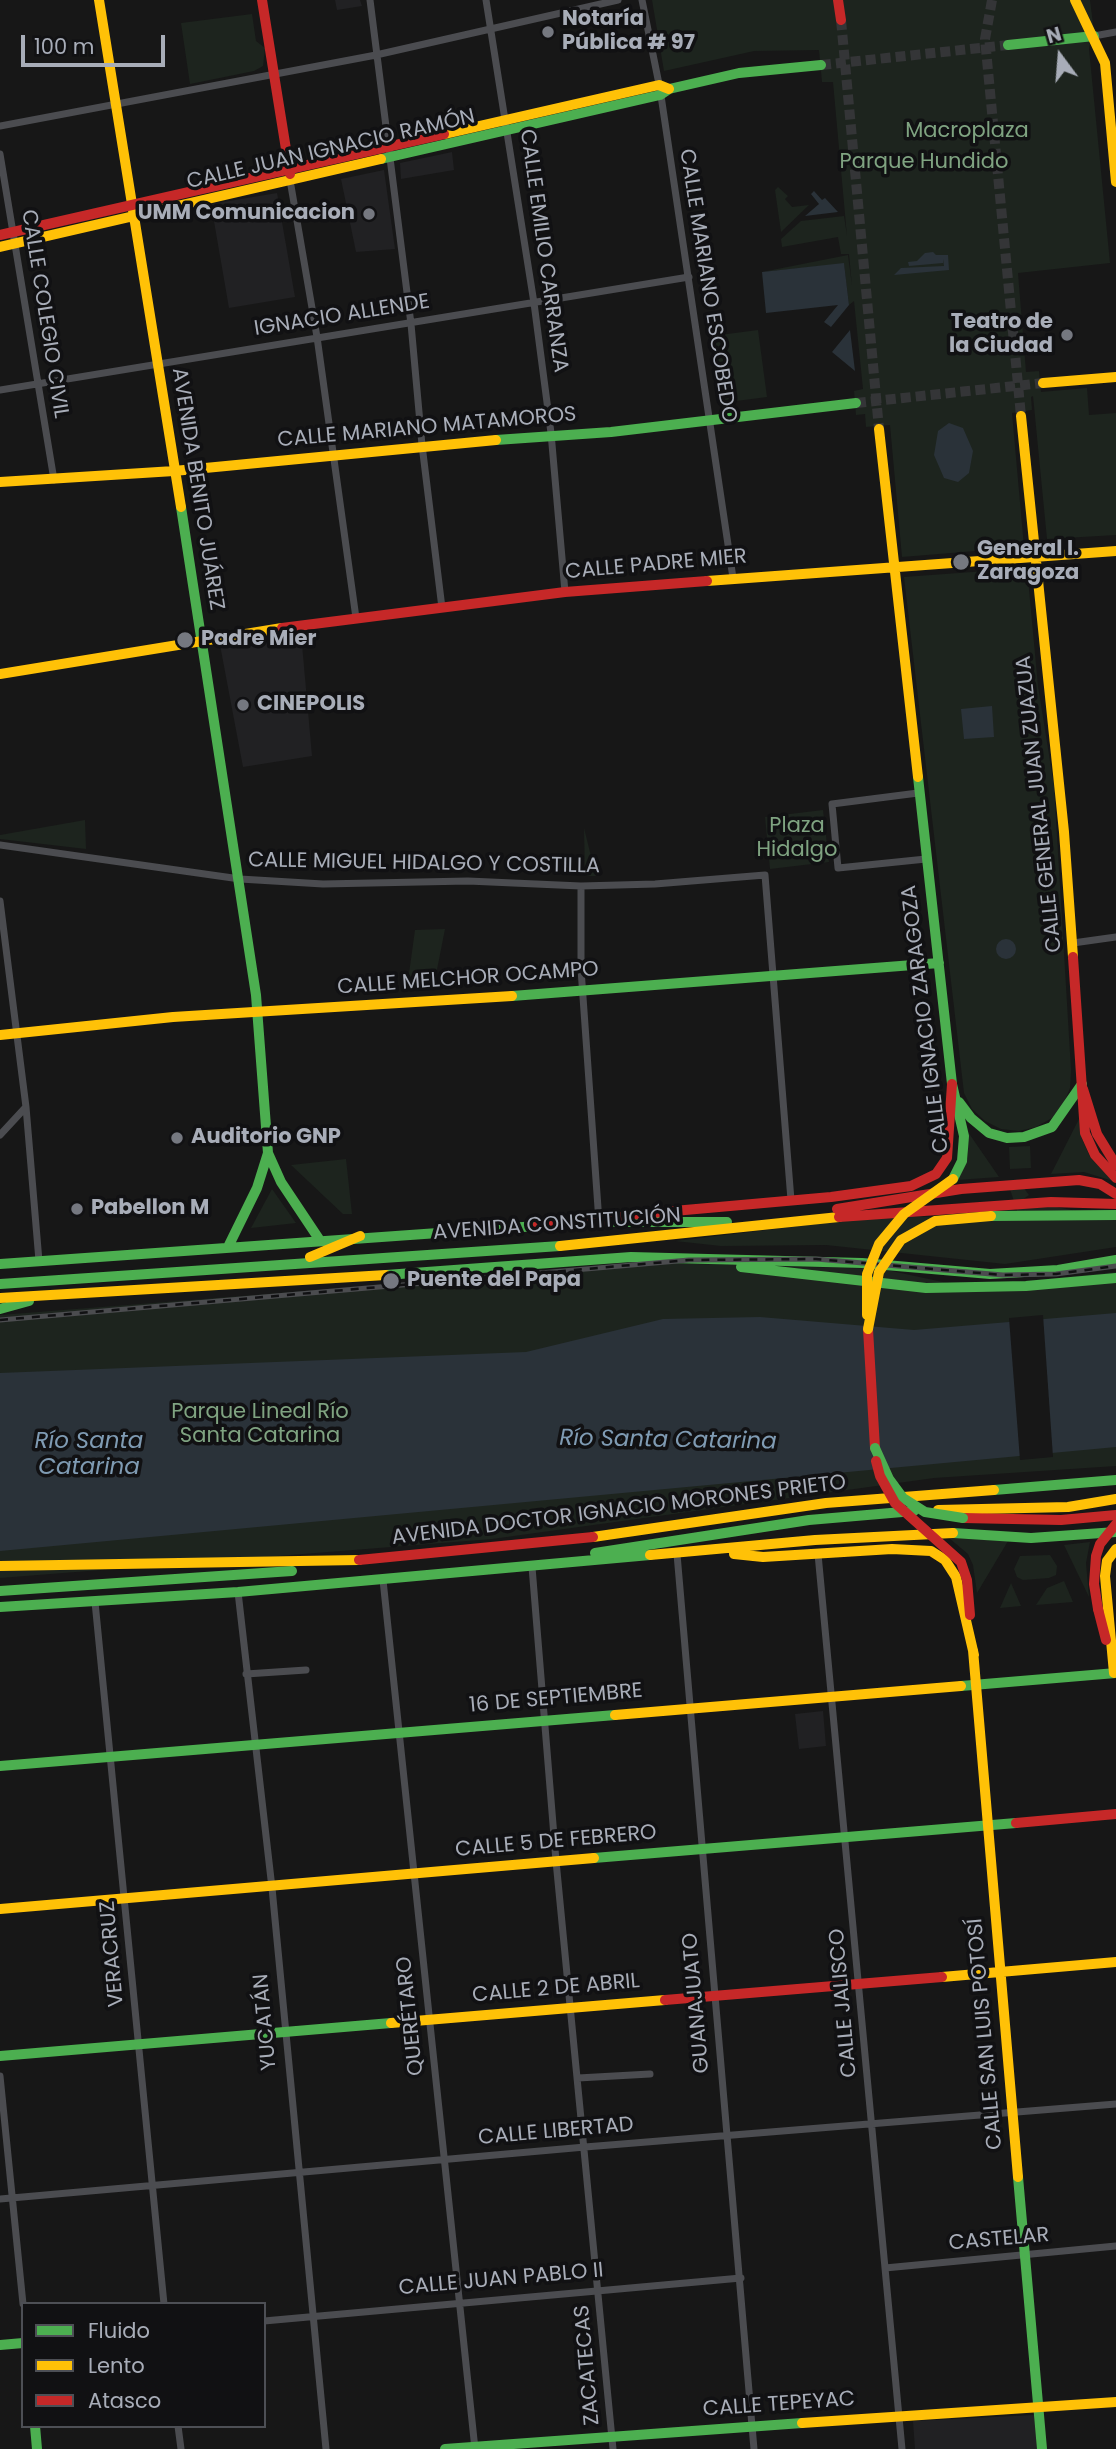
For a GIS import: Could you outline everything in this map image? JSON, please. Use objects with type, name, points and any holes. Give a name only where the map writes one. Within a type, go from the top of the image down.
[{"type":"main road","name":"AVENIDA BENITO JUÁREZ","points":[[100,0],[240,878],[257,1013],[268,1153],[281,1182],[319,1239]]},
{"type":"main road","points":[[262,0],[290,180]]},
{"type":"main road","points":[[838,0],[841,20]]},
{"type":"main road","points":[[1075,0],[1105,63],[1116,182]]},
{"type":"main road","points":[[1008,45],[1094,36]]},
{"type":"main road","name":"CALLE JUAN IGNACIO RAMÓN","points":[[0,235],[290,180],[388,152],[739,73],[821,65]]},
{"type":"main road","name":"CALLE JUAN IGNACIO RAMÓN","points":[[0,247],[289,167],[388,152]]},
{"type":"main road","points":[[1043,383],[1116,377]]},
{"type":"main road","name":"CALLE MARIANO MATAMOROS","points":[[0,482],[174,471],[333,453],[551,437],[856,404]]},
{"type":"main road","name":"CALLE GENERAL JUAN ZUAZUA","points":[[1021,416],[1062,806],[1085,1132],[1089,1144],[1116,1178]]},
{"type":"main road","name":"CALLE IGNACIO ZARAGOZA","points":[[879,429],[952,1084],[963,1128],[964,1152],[953,1179],[904,1214],[879,1244],[867,1274],[874,1448],[880,1476],[895,1503],[961,1562],[967,1580],[971,1615]]},
{"type":"main road","name":"CALLE PADRE MIER","points":[[0,674],[201,639],[565,592],[1116,551]]},
{"type":"main road","name":"CALLE MELCHOR OCAMPO","points":[[0,1035],[257,1013],[939,963]]},
{"type":"main road","points":[[599,1222],[629,1215],[898,1188],[920,1182],[936,1174],[949,1149],[952,1084]]},
{"type":"main road","points":[[955,1096],[983,1129],[999,1137],[1019,1138],[1052,1128],[1082,1086]]},
{"type":"main road","points":[[1082,1086],[1097,1135],[1116,1165]]},
{"type":"main road","name":"AVENIDA BENITO JUÁREZ","points":[[229,1245],[257,1188],[268,1153]]},
{"type":"main road","points":[[0,1264],[229,1245],[599,1222],[777,1222],[910,1196],[1054,1182],[1089,1181],[1116,1194]]},
{"type":"main road","name":"AVENIDA CONSTITUCIÓN","points":[[0,1284],[601,1243],[696,1234],[777,1222],[993,1204],[1116,1204]]},
{"type":"main road","points":[[869,1329],[879,1272],[901,1240],[935,1221],[990,1216],[1116,1215]]},
{"type":"main road","points":[[298,1262],[360,1236]]},
{"type":"main road","points":[[631,1257],[926,1288],[1026,1286],[1116,1278]]},
{"type":"main road","name":"AVENIDA CONSTITUCIÓN","points":[[0,1298],[235,1286],[631,1257],[849,1262],[990,1274],[1058,1270],[1116,1260]]},
{"type":"main road","points":[[114,1277],[235,1286]]},
{"type":"main road","points":[[0,1309],[50,1294]]},
{"type":"main road","points":[[874,1448],[894,1488],[914,1506],[937,1516],[1061,1520],[1116,1515]]},
{"type":"main road","name":"AVENIDA DOCTOR IGNACIO MORONES PRIETO","points":[[0,1566],[338,1563],[578,1539],[825,1503],[1116,1480]]},
{"type":"main road","points":[[532,1567],[608,1550],[837,1517],[1069,1507],[1116,1499]]},
{"type":"main road","points":[[1115,1673],[1094,1584],[1096,1556],[1100,1544],[1116,1524]]},
{"type":"main road","name":"AVENIDA DOCTOR IGNACIO MORONES PRIETO","points":[[0,1607],[238,1592],[925,1534],[1031,1538],[1116,1532]]},
{"type":"main road","points":[[715,1550],[763,1557],[913,1549],[939,1555],[956,1577],[974,1655]]},
{"type":"main road","points":[[1116,1549],[1107,1561],[1105,1576],[1116,1687]]},
{"type":"main road","points":[[0,1591],[234,1577],[338,1563]]},
{"type":"main road","name":"CALLE SAN LUIS POTOSÍ","points":[[971,1615],[1042,2449]]},
{"type":"main road","name":"16 DE SEPTIEMBRE","points":[[0,1766],[1115,1673]]},
{"type":"main road","name":"CALLE 5 DE FEBRERO","points":[[0,1909],[272,1888],[1116,1814]]},
{"type":"main road","name":"CALLE 2 DE ABRIL","points":[[0,2056],[1116,1962]]},
{"type":"main road","points":[[0,2345],[21,2343]]},
{"type":"main road","name":"CALLE TEPEYAC","points":[[445,2449],[612,2435],[1116,2402]]},
{"type":"main road","points":[[35,2428],[37,2449]]},
{"type":"street","points":[[370,0],[411,324],[422,445],[442,608]]},
{"type":"street","name":"CALLE EMILIO CARRANZA","points":[[486,0],[534,303],[551,437],[565,592]]},
{"type":"street","points":[[0,126],[376,55],[618,0]]},
{"type":"street","name":"CALLE MARIANO ESCOBEDO","points":[[642,0],[663,89],[733,578]]},
{"type":"street","points":[[1094,36],[1116,32]]},
{"type":"street","name":"CALLE COLEGIO CIVIL","points":[[0,154],[54,480]]},
{"type":"street","points":[[290,180],[317,338],[356,618]]},
{"type":"street","name":"IGNACIO ALLENDE","points":[[0,390],[689,277]]},
{"type":"street","points":[[918,793],[832,804],[838,868],[926,859]]},
{"type":"street","name":"CALLE MIGUEL HIDALGO Y COSTILLA","points":[[0,845],[240,878],[323,884],[468,881],[581,886],[654,884],[765,875],[774,977]]},
{"type":"street","points":[[581,886],[583,991],[599,1222]]},
{"type":"street","points":[[0,901],[26,1107],[39,1261]]},
{"type":"street","points":[[1073,943],[1116,937]]},
{"type":"street","points":[[774,977],[791,1200]]},
{"type":"street","points":[[0,1135],[26,1107]]},
{"type":"street","name":"CALLE JALISCO","points":[[818,1553],[847,1837],[902,2449]]},
{"type":"street","name":"GUANAJUATO","points":[[677,1554],[754,2449]]},
{"type":"street","name":"ZACATECAS","points":[[532,1567],[556,1861],[613,2449]]},
{"type":"street","name":"QUERÉTARO","points":[[383,1580],[475,2448]]},
{"type":"street","name":"YUCATÁN","points":[[238,1592],[253,1745],[272,1888],[326,2449]]},
{"type":"street","name":"VERACRUZ","points":[[95,1602],[164,2302]]},
{"type":"street","points":[[246,1674],[306,1670]]},
{"type":"street","points":[[578,2078],[650,2074]]},
{"type":"street","points":[[0,2076],[23,2302]]},
{"type":"street","name":"CALLE LIBERTAD","points":[[0,2199],[298,2175],[585,2147],[1116,2104]]},
{"type":"street","name":"CASTELAR","points":[[885,2268],[1116,2246]]},
{"type":"street","name":"CALLE JUAN PABLO II","points":[[266,2321],[741,2278]]},
{"type":"street","points":[[178,2428],[181,2449]]},
{"type":"shaded area","points":[[335,0],[360,0],[362,6],[337,10]]},
{"type":"shaded area","points":[[452,152],[454,170],[401,179],[400,163]]},
{"type":"shaded area","name":"UMM Comunicacion","points":[[384,170],[395,249],[356,252],[341,179]]},
{"type":"shaded area","points":[[277,193],[295,297],[229,308],[211,204]]},
{"type":"shaded area","points":[[301,633],[312,756],[243,767],[220,645]]},
{"type":"shaded area","points":[[823,1711],[826,1746],[799,1749],[795,1714]]},
{"type":"shaded area","points":[[1034,2415],[1037,2449],[915,2449],[913,2421]]},
{"type":"green space","name":"Macroplaza","points":[[652,0],[1090,0],[1093,24],[1089,49],[1110,263],[1018,273],[1026,372],[1039,371],[1041,392],[1087,388],[1089,415],[1116,413],[1116,535],[1047,539],[1033,396],[1032,410],[1012,413],[1024,547],[902,557],[890,425],[866,427],[865,414],[856,415],[854,391],[863,389],[854,301],[849,305],[844,264],[762,272],[848,255],[852,286],[849,254],[841,254],[838,237],[782,247],[781,239],[801,221],[844,216],[847,236],[833,82],[822,82],[819,50],[754,51],[664,71]]},
{"type":"green space","points":[[252,14],[256,41],[265,48],[263,66],[254,71],[190,84],[181,23]]},
{"type":"green space","points":[[778,187],[788,196],[785,199],[792,207],[809,205],[781,232],[775,190]]},
{"type":"green space","points":[[758,330],[767,397],[721,403],[712,336]]},
{"type":"green space","points":[[1027,568],[1038,686],[1054,786],[1071,1070],[1070,1088],[1063,1105],[1052,1118],[1036,1127],[1019,1131],[1001,1129],[985,1121],[972,1109],[964,1093],[904,577]]},
{"type":"green space","name":"Plaza Hidalgo","points":[[823,810],[829,862],[770,869],[765,817]]},
{"type":"green space","points":[[85,820],[86,849],[0,839],[0,835]]},
{"type":"green space","points":[[584,828],[596,876],[585,876]]},
{"type":"green space","points":[[445,929],[434,985],[407,988],[415,930]]},
{"type":"green space","points":[[1079,1119],[1082,1139],[1090,1157],[1113,1181],[1084,1172],[1051,1174]]},
{"type":"green space","points":[[968,1132],[999,1177],[957,1180],[968,1158]]},
{"type":"green space","points":[[1030,1146],[1031,1168],[1010,1169],[1009,1147]]},
{"type":"green space","points":[[346,1159],[352,1214],[343,1214],[291,1165]]},
{"type":"green space","points":[[1017,1179],[1029,1195],[1022,1200],[1116,1219],[1116,1247],[1005,1264],[826,1245],[721,1246],[675,1241],[884,1216],[994,1218],[1017,1211],[1010,1189]]},
{"type":"green space","points":[[272,1189],[296,1223],[251,1228]]},
{"type":"green space","name":"Río Santa Catarina","points":[[661,1263],[882,1269],[966,1287],[1116,1272],[1116,1466],[934,1478],[492,1539],[0,1578],[0,1315]]},
{"type":"green space","points":[[949,1538],[1008,1541],[977,1593],[973,1565],[968,1554]]},
{"type":"green space","points":[[1090,1542],[1086,1563],[1089,1597],[1064,1545]]},
{"type":"green space","points":[[1050,1555],[1057,1566],[1056,1575],[1023,1580],[1017,1577],[1014,1569],[1020,1556]]},
{"type":"green space","points":[[1064,1581],[1073,1602],[1036,1605],[1047,1588]]},
{"type":"green space","points":[[1011,1583],[1021,1606],[1000,1608]]},
{"type":"water","points":[[814,191],[838,212],[805,216],[819,204],[811,194]]},
{"type":"water","points":[[933,252],[936,255],[948,255],[949,270],[894,275],[901,268],[944,266],[943,259],[943,263],[909,266],[908,262],[917,261],[925,253]]},
{"type":"water","points":[[844,263],[849,305],[831,327],[824,322],[838,305],[766,313],[762,272]]},
{"type":"water","points":[[850,330],[855,371],[832,352]]},
{"type":"water","points":[[949,423],[963,428],[973,451],[969,473],[958,482],[944,478],[934,455],[938,431]]},
{"type":"water","points":[[992,706],[994,737],[964,739],[961,709]]},
{"type":"water","points":[[1006,939],[1013,942],[1016,949],[1013,956],[1006,959],[999,956],[996,949],[999,942]]},
{"type":"water","name":"Río Santa Catarina","points":[[1116,1313],[1116,1447],[0,1551],[0,1373],[526,1352],[663,1319],[760,1317],[914,1330]]},
{"type":"pier","points":[[1043,1315],[1053,1457],[1020,1460],[1009,1318]]},
{"type":"tunnel","points":[[992,0],[985,39],[1021,416]]},
{"type":"tunnel","points":[[841,20],[879,429]]},
{"type":"tunnel","points":[[821,65],[1008,45]]},
{"type":"tunnel","points":[[856,403],[1043,383]]},
{"type":"railway","points":[[0,1320],[689,1260],[816,1259],[1003,1275],[1056,1274],[1116,1266]]},
{"type":"traffic: fast","points":[[1008,45],[1094,36]]},
{"type":"traffic: fast","points":[[381,159],[660,95],[669,89],[739,73],[821,65]]},
{"type":"traffic: fast","points":[[496,440],[611,432],[856,403]]},
{"type":"traffic: fast","points":[[181,507],[256,995],[268,1153],[257,1188],[229,1245]]},
{"type":"traffic: fast","points":[[918,777],[952,1084],[964,1136],[962,1161],[953,1179]]},
{"type":"traffic: fast","points":[[512,996],[939,963]]},
{"type":"traffic: fast","points":[[959,1102],[971,1118],[989,1133],[1007,1138],[1024,1137],[1052,1127],[1082,1084]]},
{"type":"traffic: fast","points":[[268,1153],[281,1182],[319,1239]]},
{"type":"traffic: fast","points":[[991,1216],[1116,1215]]},
{"type":"traffic: fast","points":[[599,1222],[727,1222]]},
{"type":"traffic: fast","points":[[0,1264],[537,1226]]},
{"type":"traffic: fast","points":[[0,1284],[560,1246]]},
{"type":"traffic: fast","points":[[386,1275],[631,1257],[862,1263],[990,1274],[1058,1270],[1116,1260]]},
{"type":"traffic: fast","points":[[741,1267],[926,1288],[1026,1286],[1116,1278]]},
{"type":"traffic: fast","points":[[0,1309],[29,1301]]},
{"type":"traffic: fast","points":[[875,1448],[889,1479],[903,1498],[925,1512],[963,1518]]},
{"type":"traffic: fast","points":[[994,1490],[1116,1480]]},
{"type":"traffic: fast","points":[[595,1553],[809,1520],[914,1511]]},
{"type":"traffic: fast","points":[[953,1533],[1031,1538],[1116,1532]]},
{"type":"traffic: fast","points":[[0,1607],[238,1592],[650,1555]]},
{"type":"traffic: fast","points":[[0,1591],[292,1571]]},
{"type":"traffic: fast","points":[[961,1686],[1116,1673]]},
{"type":"traffic: fast","points":[[0,1766],[615,1715]]},
{"type":"traffic: fast","points":[[594,1858],[1016,1823]]},
{"type":"traffic: fast","points":[[0,2056],[391,2023]]},
{"type":"traffic: fast","points":[[1018,2177],[1042,2449]]},
{"type":"traffic: fast","points":[[0,2345],[21,2343]]},
{"type":"traffic: fast","points":[[445,2449],[802,2423]]},
{"type":"traffic: fast","points":[[35,2428],[37,2449]]},
{"type":"traffic: slow","points":[[99,0],[181,507]]},
{"type":"traffic: slow","points":[[1075,0],[1105,63],[1116,182]]},
{"type":"traffic: slow","points":[[444,134],[659,85],[669,89]]},
{"type":"traffic: slow","points":[[0,247],[381,159]]},
{"type":"traffic: slow","points":[[1043,383],[1116,377]]},
{"type":"traffic: slow","points":[[1021,416],[1064,832],[1073,957]]},
{"type":"traffic: slow","points":[[879,429],[918,777]]},
{"type":"traffic: slow","points":[[0,482],[174,471],[496,440]]},
{"type":"traffic: slow","points":[[707,581],[1116,551]]},
{"type":"traffic: slow","points":[[0,674],[282,628]]},
{"type":"traffic: slow","points":[[0,1035],[173,1017],[512,996]]},
{"type":"traffic: slow","points":[[867,1315],[867,1274],[879,1244],[904,1214],[953,1179]]},
{"type":"traffic: slow","points":[[868,1329],[879,1272],[901,1240],[935,1221],[991,1216]]},
{"type":"traffic: slow","points":[[560,1246],[839,1217]]},
{"type":"traffic: slow","points":[[310,1257],[360,1236]]},
{"type":"traffic: slow","points":[[0,1298],[386,1275]]},
{"type":"traffic: slow","points":[[593,1537],[826,1503],[994,1490]]},
{"type":"traffic: slow","points":[[938,1510],[1068,1507],[1116,1499]]},
{"type":"traffic: slow","points":[[650,1555],[815,1540],[953,1533]]},
{"type":"traffic: slow","points":[[734,1554],[763,1557],[892,1549],[931,1551],[945,1560],[956,1577],[974,1655]]},
{"type":"traffic: slow","points":[[1114,1673],[1105,1576],[1107,1561],[1116,1549]]},
{"type":"traffic: slow","points":[[0,1566],[359,1560]]},
{"type":"traffic: slow","points":[[973,1650],[1018,2177]]},
{"type":"traffic: slow","points":[[615,1715],[961,1686]]},
{"type":"traffic: slow","points":[[0,1909],[594,1858]]},
{"type":"traffic: slow","points":[[942,1977],[1116,1962]]},
{"type":"traffic: slow","points":[[391,2023],[665,2000]]},
{"type":"traffic: slow","points":[[802,2423],[1116,2402]]},
{"type":"traffic: jam","points":[[262,0],[290,174]]},
{"type":"traffic: jam","points":[[838,0],[841,20]]},
{"type":"traffic: jam","points":[[0,235],[444,134]]},
{"type":"traffic: jam","points":[[282,628],[565,592],[707,581]]},
{"type":"traffic: jam","points":[[1073,957],[1085,1133],[1095,1155],[1116,1178]]},
{"type":"traffic: jam","points":[[537,1226],[599,1222],[629,1215],[831,1197],[911,1186],[936,1174],[947,1158],[952,1084]]},
{"type":"traffic: jam","points":[[1083,1089],[1097,1134],[1116,1165]]},
{"type":"traffic: jam","points":[[837,1209],[961,1189],[1079,1180],[1100,1184],[1116,1194]]},
{"type":"traffic: jam","points":[[839,1217],[1051,1202],[1116,1204]]},
{"type":"traffic: jam","points":[[868,1329],[875,1448]]},
{"type":"traffic: jam","points":[[876,1461],[880,1476],[895,1503],[961,1562],[967,1580],[970,1615]]},
{"type":"traffic: jam","points":[[963,1518],[1061,1520],[1116,1515]]},
{"type":"traffic: jam","points":[[1098,1609],[1094,1584],[1096,1556],[1100,1544],[1116,1524]]},
{"type":"traffic: jam","points":[[359,1560],[593,1537]]},
{"type":"traffic: jam","points":[[1098,1609],[1106,1640]]},
{"type":"traffic: jam","points":[[1016,1823],[1116,1814]]},
{"type":"traffic: jam","points":[[665,2000],[942,1977]]},
{"type":"place","name":"Notaría Pública # 97","points":[[548,32]]},
{"type":"place","name":"UMM Comunicacion","points":[[369,214]]},
{"type":"place","name":"Teatro de la Ciudad","points":[[1067,335]]},
{"type":"place","name":"General I. Zaragoza","points":[[961,562]]},
{"type":"place","name":"Padre Mier","points":[[185,640]]},
{"type":"place","name":"CINEPOLIS","points":[[243,705]]},
{"type":"place","name":"Auditorio GNP","points":[[177,1138]]},
{"type":"place","name":"Pabellon M","points":[[77,1209]]},
{"type":"place","name":"Puente del Papa","points":[[391,1281]]},
{"type":"park label","name":"Parque Hundido","points":[[924,163]]},
{"type":"park label","name":"Parque Lineal Río Santa Catarina","points":[[260,1425]]}]
